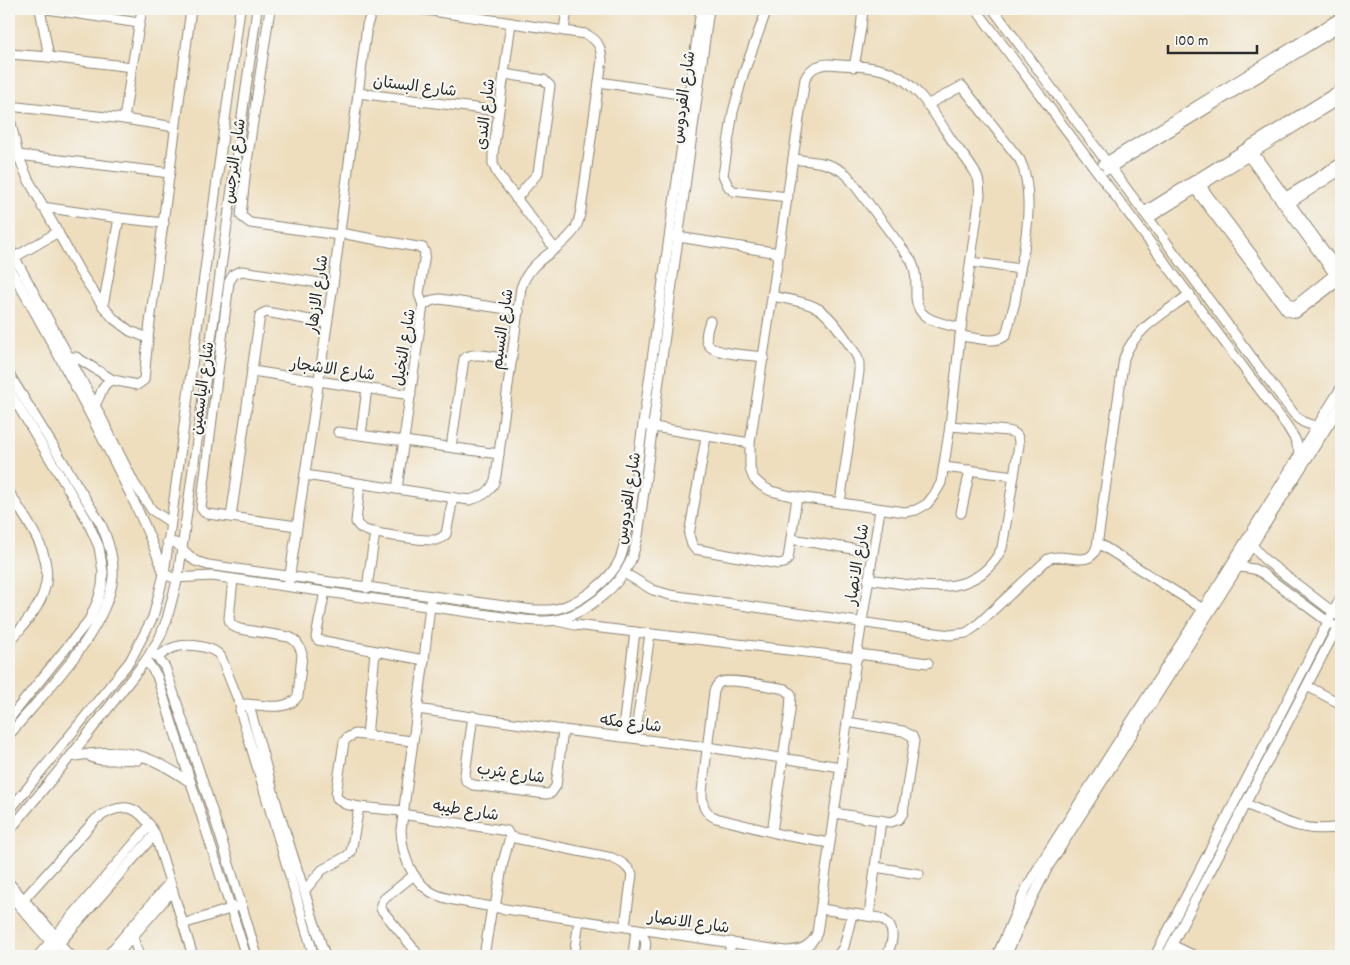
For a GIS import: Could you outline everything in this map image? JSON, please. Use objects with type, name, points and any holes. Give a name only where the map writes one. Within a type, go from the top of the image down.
[{"type":"street","points":[[40,9],[49,57]]},
{"type":"street","points":[[48,9],[139,23]]},
{"type":"street","points":[[124,119],[142,9]]},
{"type":"street","points":[[65,358],[79,358],[113,380],[137,385],[143,382],[191,9]]},
{"type":"street","points":[[9,810],[130,661],[147,631],[152,617],[164,574],[240,9]]},
{"type":"street","points":[[155,654],[178,578],[257,9]]},
{"type":"street","name":"شارع النرجس","points":[[270,9],[246,168],[240,211],[241,216],[246,222],[339,234]]},
{"type":"street","name":"شارع الازهار","points":[[289,582],[333,285],[367,25],[371,14],[376,9]]},
{"type":"street","points":[[420,9],[461,11],[511,23],[564,31],[567,9]]},
{"type":"street","name":"شارع الفردوس","points":[[168,542],[176,543],[182,547],[189,557],[200,563],[325,591],[430,608],[525,620],[554,620],[567,617],[605,593],[624,573],[638,536],[648,426],[648,381],[674,236],[700,43],[701,9]]},
{"type":"street","name":"شارع الفردوس","points":[[700,43],[709,9]]},
{"type":"street","points":[[767,9],[743,75],[733,112],[724,175],[728,186],[734,191],[788,197]]},
{"type":"street","points":[[854,67],[863,9]]},
{"type":"street","points":[[976,9],[1292,432],[1304,465]]},
{"type":"street","points":[[993,9],[1294,414],[1303,422],[1320,429]]},
{"type":"street","points":[[1098,171],[1341,17]]},
{"type":"street","name":"شارع الندى","points":[[511,23],[492,154],[493,164],[496,173],[555,248]]},
{"type":"street","points":[[1109,164],[1341,26]]},
{"type":"street","name":"شارع النسيم","points":[[305,475],[469,500],[478,498],[490,490],[494,484],[524,279],[536,263],[574,231],[582,210],[602,60],[597,41],[585,34],[564,31]]},
{"type":"street","points":[[9,54],[132,67]]},
{"type":"street","points":[[828,64],[854,67],[889,72],[912,88],[928,105],[971,166],[979,183],[980,195],[941,483],[927,504],[916,510],[905,512],[880,510],[771,491],[754,479],[750,470],[750,443],[794,159],[805,80],[808,74],[818,65],[828,64]]},
{"type":"street","points":[[504,74],[544,80],[550,86],[538,173],[516,199]]},
{"type":"street","points":[[599,82],[693,96]]},
{"type":"street","points":[[794,159],[828,164],[837,167],[847,175],[911,260],[916,274],[917,306],[920,313],[961,332],[996,340],[1002,339],[1006,335],[1015,302],[1025,242],[1028,199],[1025,169],[962,86],[928,105]]},
{"type":"street","points":[[1147,215],[1341,89]]},
{"type":"street","name":"شارع البستان","points":[[358,93],[498,111]]},
{"type":"street","points":[[1247,151],[1341,98]]},
{"type":"street","points":[[9,106],[124,119],[175,127]]},
{"type":"street","points":[[9,114],[18,155],[28,179],[80,272],[103,306],[122,326],[148,338]]},
{"type":"street","points":[[1247,151],[1288,200],[1339,273]]},
{"type":"street","points":[[1247,151],[1252,162],[1339,273]]},
{"type":"street","points":[[18,155],[170,173]]},
{"type":"street","points":[[1288,200],[1341,163]]},
{"type":"street","points":[[235,166],[246,168]]},
{"type":"street","points":[[1288,200],[1341,170]]},
{"type":"street","points":[[1195,184],[1289,305],[1295,309],[1339,273]]},
{"type":"street","points":[[42,207],[164,223]]},
{"type":"street","points":[[103,306],[119,218]]},
{"type":"street","points":[[14,256],[58,232]]},
{"type":"street","points":[[339,234],[423,248],[425,253],[418,294],[423,305]]},
{"type":"street","points":[[674,236],[779,253]]},
{"type":"street","points":[[9,247],[91,408],[152,541],[164,574]]},
{"type":"street","points":[[971,262],[1020,269]]},
{"type":"street","points":[[20,266],[10,269],[65,358]]},
{"type":"street","name":"شارع الياسمين","points":[[297,526],[208,514],[201,508],[227,299],[230,279],[234,274],[242,271],[333,285]]},
{"type":"street","points":[[624,573],[647,587],[664,594],[950,635],[966,632],[975,627],[1048,559],[1059,556],[1085,560],[1094,554],[1098,543],[1124,358],[1128,346],[1145,327],[1190,294]]},
{"type":"street","points":[[773,296],[811,305],[820,310],[851,346],[859,363],[840,503]]},
{"type":"street","points":[[216,298],[227,299]]},
{"type":"street","name":"شارع النخيل","points":[[397,489],[423,305],[440,299],[519,311]]},
{"type":"street","points":[[231,517],[260,314],[266,312],[327,323]]},
{"type":"street","points":[[710,321],[706,339],[708,345],[712,348],[719,352],[764,357]]},
{"type":"street","points":[[451,447],[466,356],[473,354],[512,360]]},
{"type":"street","name":"شارع الاشجار","points":[[252,372],[411,394]]},
{"type":"street","points":[[9,374],[94,533],[102,560],[102,586],[89,620],[9,719]]},
{"type":"street","points":[[91,408],[103,386],[113,380]]},
{"type":"street","points":[[361,435],[367,388]]},
{"type":"street","points":[[997,956],[1020,902],[1037,869],[1203,609],[1240,567],[1304,465],[1341,388]]},
{"type":"street","points":[[9,391],[101,524],[106,534],[113,574],[111,588],[103,613],[92,631],[58,677],[9,735]]},
{"type":"street","points":[[1006,956],[1041,880],[1226,581],[1300,453],[1341,405]]},
{"type":"street","points":[[91,408],[142,496],[152,510],[170,522]]},
{"type":"street","points":[[648,426],[750,443]]},
{"type":"street","name":"شارع الفردوس","points":[[164,574],[178,578],[204,576],[367,588],[503,607],[542,610],[559,609],[593,589],[614,569],[623,550],[648,426]]},
{"type":"street","points":[[868,579],[917,585],[949,586],[966,583],[981,575],[993,563],[1002,548],[1019,445],[1017,435],[1008,431],[950,426]]},
{"type":"street","points":[[338,432],[499,454]]},
{"type":"street","points":[[196,443],[209,436]]},
{"type":"street","points":[[706,437],[689,535],[695,549],[778,564],[784,563],[788,559],[797,497]]},
{"type":"street","points":[[944,467],[1014,476]]},
{"type":"street","points":[[961,513],[970,470]]},
{"type":"street","points":[[360,484],[356,522],[363,529],[375,532],[436,540],[444,537],[453,498]]},
{"type":"street","points":[[9,492],[41,547],[47,577],[44,592],[32,614],[9,643]]},
{"type":"street","name":"شارع الانصار","points":[[431,596],[424,660],[402,812],[401,844],[414,875],[431,892],[444,897],[493,907],[625,926],[636,930],[785,951],[799,950],[815,939],[822,909],[847,722],[880,510]]},
{"type":"street","points":[[367,588],[375,532]]},
{"type":"street","points":[[791,539],[872,552]]},
{"type":"street","points":[[1098,543],[1203,609]]},
{"type":"street","points":[[1253,546],[1264,559],[1333,612],[1340,622]]},
{"type":"street","points":[[1240,567],[1254,569],[1262,573],[1328,622],[1340,622]]},
{"type":"street","points":[[234,579],[230,623],[240,629],[294,639],[298,643],[302,654],[298,696],[295,701],[283,706],[244,706]]},
{"type":"street","points":[[325,591],[316,637],[318,640],[424,660]]},
{"type":"street","points":[[1154,956],[1341,597]]},
{"type":"street","points":[[554,620],[575,625],[650,634],[928,663]]},
{"type":"street","points":[[1166,956],[1340,622]]},
{"type":"street","points":[[622,736],[635,632]]},
{"type":"street","points":[[635,737],[650,634]]},
{"type":"street","points":[[9,831],[146,660],[155,654],[179,646],[209,648],[216,651],[221,657],[244,706],[314,956]]},
{"type":"street","points":[[367,736],[375,652]]},
{"type":"street","points":[[155,654],[165,667],[222,841],[256,956]]},
{"type":"street","points":[[146,660],[157,676],[246,956]]},
{"type":"street","points":[[772,832],[792,698],[791,694],[785,688],[732,681],[721,682],[714,691],[702,792],[704,808],[711,816],[716,818],[772,832],[802,839],[830,843]]},
{"type":"street","points":[[1307,686],[1341,704]]},
{"type":"street","points":[[244,706],[250,709],[278,809],[325,956]]},
{"type":"street","name":"شارع مكه","points":[[417,709],[563,730],[635,737],[841,767]]},
{"type":"street","name":"شارع يثرب","points":[[474,716],[465,774],[466,781],[473,785],[546,794],[551,793],[556,786],[563,730]]},
{"type":"street","points":[[834,813],[891,822],[898,819],[903,812],[914,741],[912,736],[903,730],[847,722]]},
{"type":"street","points":[[305,890],[322,870],[351,852],[359,807],[340,801],[336,794],[344,742],[355,734],[412,741]]},
{"type":"street","points":[[70,757],[89,754],[98,760],[131,759],[152,764],[170,773],[176,773],[190,782]]},
{"type":"street","points":[[29,786],[39,794]]},
{"type":"street","points":[[1246,804],[1298,827],[1313,830],[1341,827]]},
{"type":"street","points":[[24,900],[87,828],[109,810],[127,807],[143,816],[155,834],[193,956]]},
{"type":"street","name":"شارع طيبه","points":[[359,807],[402,812],[504,829],[509,833],[510,837],[493,907],[484,956]]},
{"type":"street","points":[[869,916],[881,820]]},
{"type":"street","points":[[38,956],[59,945],[150,825]]},
{"type":"street","points":[[48,956],[155,834]]},
{"type":"street","points":[[510,837],[612,858],[622,862],[632,874],[625,926]]},
{"type":"street","points":[[875,867],[919,874]]},
{"type":"street","points":[[414,875],[384,899],[381,909],[418,956]]},
{"type":"street","points":[[9,883],[59,945]]},
{"type":"street","points":[[116,956],[172,886]]},
{"type":"street","points":[[107,956],[172,886]]},
{"type":"street","points":[[9,894],[59,945]]},
{"type":"street","points":[[183,924],[241,906]]},
{"type":"street","points":[[822,909],[885,920],[892,930],[892,939],[887,956]]},
{"type":"street","points":[[837,956],[844,947],[851,919]]},
{"type":"street","points":[[574,956],[579,920]]},
{"type":"street","points":[[632,956],[636,930]]},
{"type":"street","points":[[636,930],[646,941],[644,956]]},
{"type":"street","points":[[132,937],[139,956]]},
{"type":"street","points":[[242,942],[251,940]]},
{"type":"street","points":[[729,956],[731,942]]},
{"type":"street","points":[[1172,945],[1195,956]]}]
